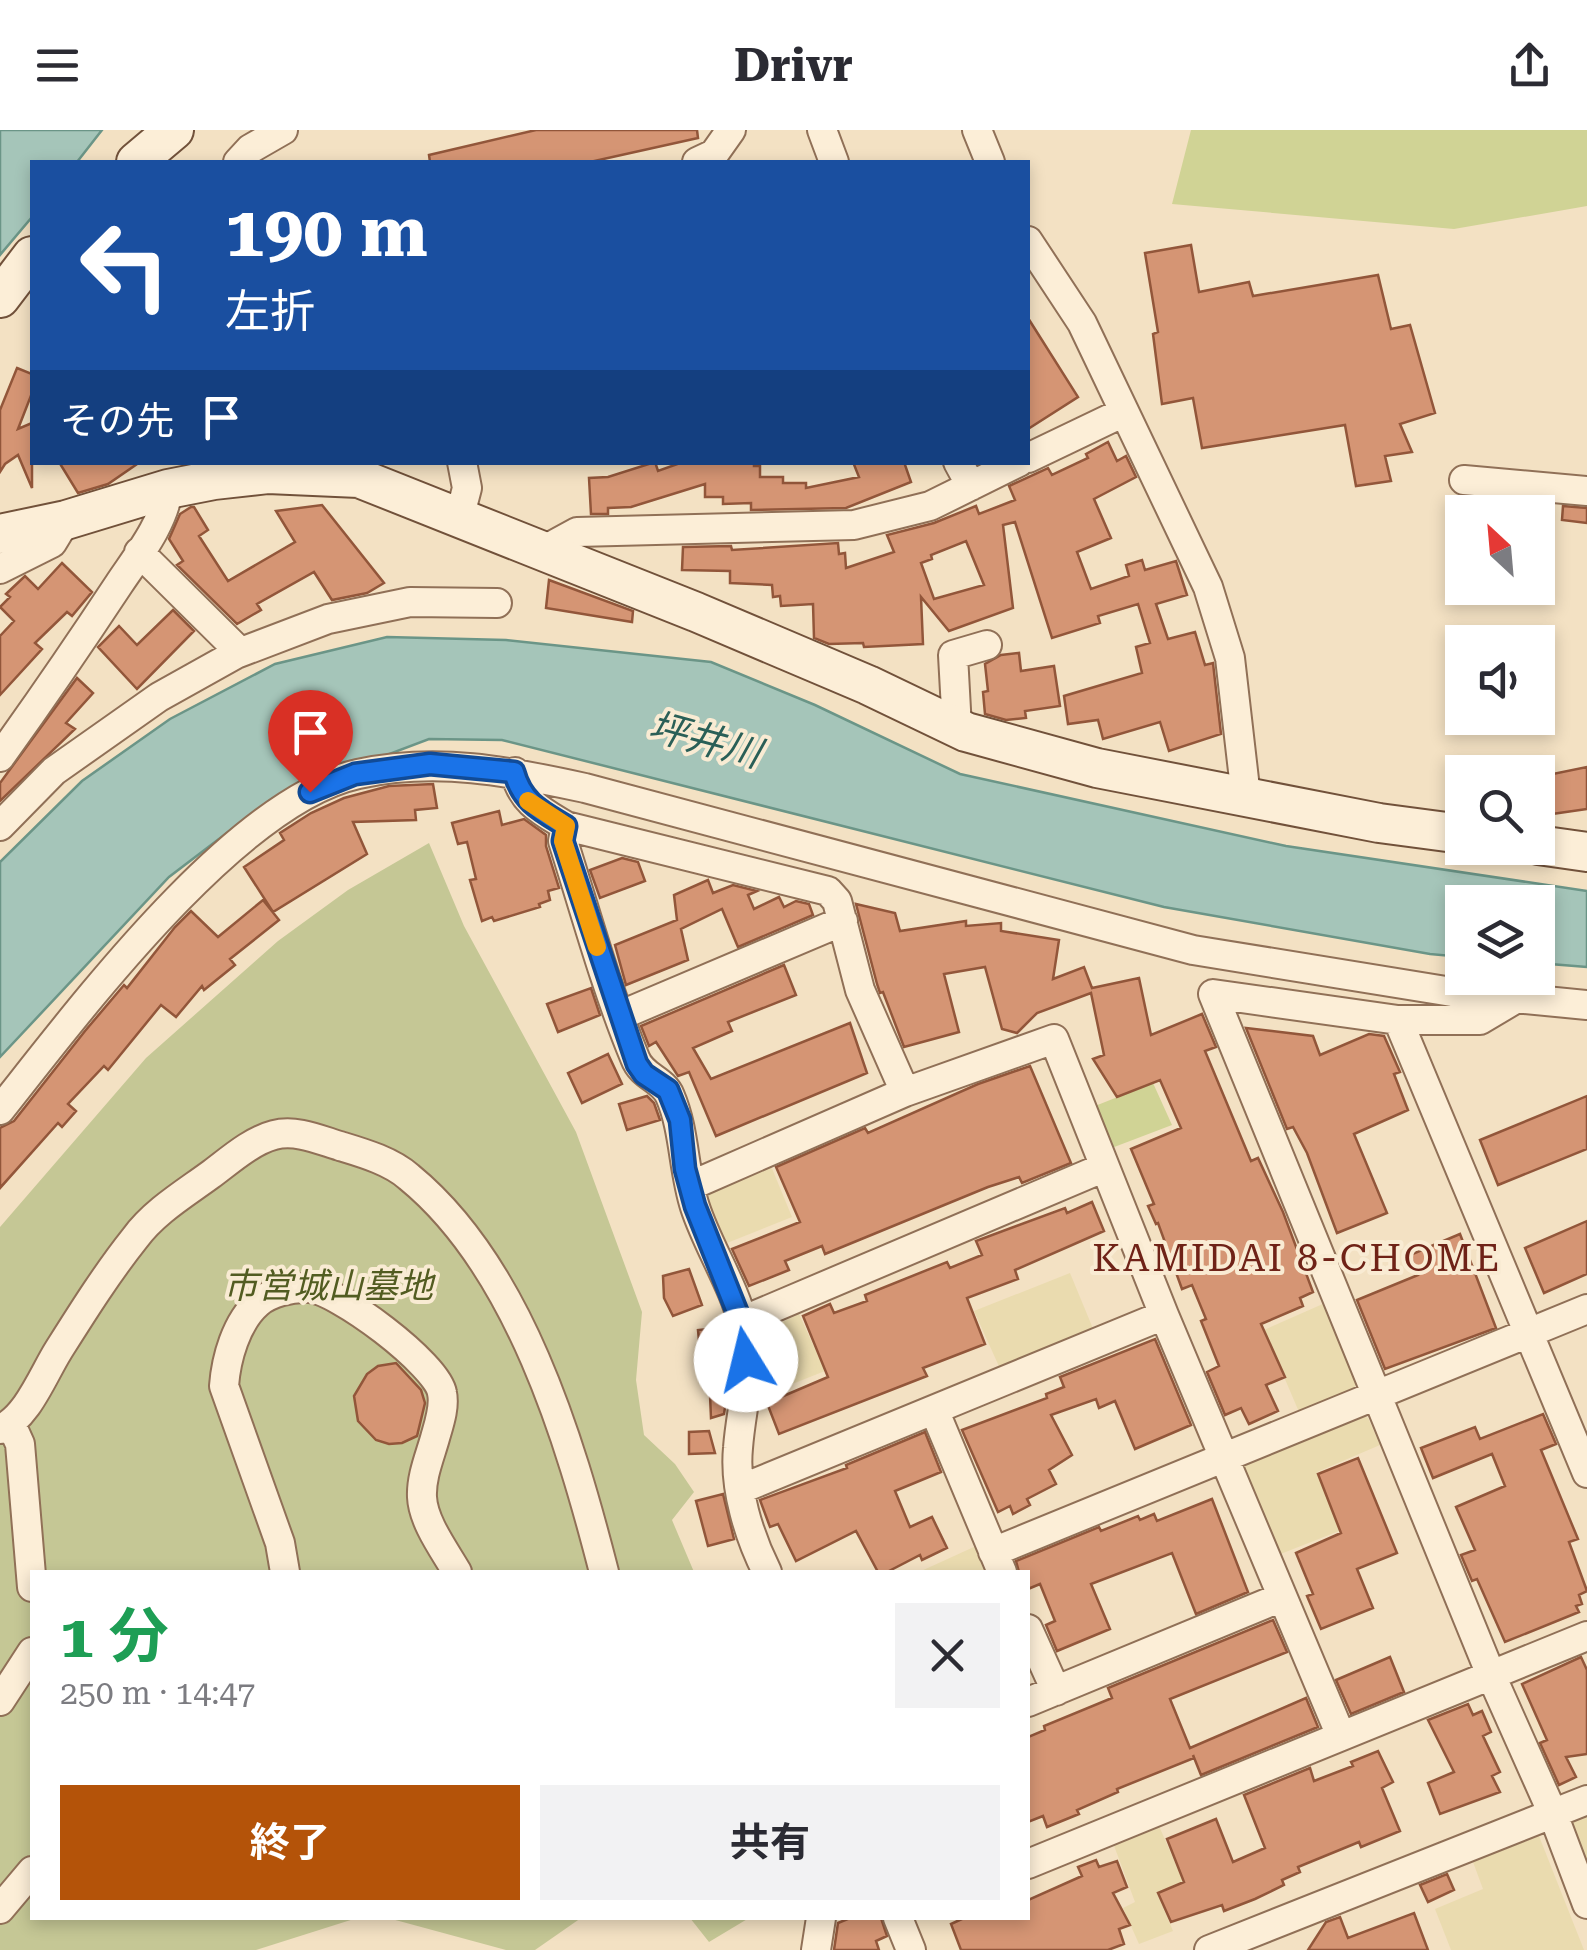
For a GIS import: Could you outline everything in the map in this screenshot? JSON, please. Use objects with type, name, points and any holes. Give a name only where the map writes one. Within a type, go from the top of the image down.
[{"type":"street","points":[[138,160],[174,130]]},
{"type":"street","points":[[240,160],[250,149],[283,130]]},
{"type":"street","points":[[822,130],[833,160]]},
{"type":"street","points":[[977,130],[989,160]]},
{"type":"street","points":[[700,160],[730,146]]},
{"type":"street","points":[[1030,244],[1082,323],[1208,587],[1230,658],[1246,797]]},
{"type":"street","points":[[0,298],[30,259]]},
{"type":"street","points":[[1030,457],[1124,412]]},
{"type":"street","points":[[460,515],[467,488],[463,465]]},
{"type":"street","points":[[544,550],[577,532],[854,525],[930,506],[965,474],[1006,465]]},
{"type":"street","points":[[0,534],[66,520],[168,489],[268,474],[359,478],[460,515],[868,685],[958,728],[1096,768],[1379,823],[1445,832]]},
{"type":"street","points":[[1464,480],[1587,492]]},
{"type":"street","points":[[0,757],[140,552],[166,504],[168,489]]},
{"type":"street","points":[[0,569],[52,542],[66,520]]},
{"type":"street","points":[[140,552],[240,652]]},
{"type":"street","points":[[0,826],[54,770],[160,696],[240,652],[328,619],[410,602],[498,603]]},
{"type":"street","points":[[958,728],[954,656],[986,645]]},
{"type":"street","points":[[0,1110],[124,960],[202,874],[258,828],[310,792],[355,774],[430,764],[514,772],[585,788],[1193,950],[1452,992],[1587,1006]]},
{"type":"street","points":[[514,772],[520,793],[535,808],[566,826],[828,891],[837,901],[860,990],[905,1092]]},
{"type":"street","points":[[566,826],[563,841],[618,1016],[637,1064],[644,1074],[668,1090],[680,1120],[695,1206],[742,1322],[748,1391],[737,1450],[740,1489],[753,1545],[766,1570]]},
{"type":"street","points":[[1555,847],[1587,852]]},
{"type":"street","points":[[618,1016],[843,921]]},
{"type":"street","points":[[1516,998],[1480,1020],[1398,1020],[1213,994],[1587,1904]]},
{"type":"street","points":[[1398,1020],[1587,1473]]},
{"type":"street","points":[[690,1186],[905,1092],[1054,1039],[1164,1315],[1341,1736]]},
{"type":"street","points":[[31,1570],[20,1444],[5,1426],[136,1236],[244,1150],[275,1134],[302,1134],[367,1154],[408,1175],[452,1221],[486,1268],[553,1397],[603,1570]]},
{"type":"street","points":[[742,1322],[1104,1166]]},
{"type":"street","points":[[285,1570],[280,1544],[224,1386],[226,1366],[245,1317],[260,1300],[278,1292],[308,1288],[328,1292],[436,1375],[443,1394],[442,1413],[422,1500],[435,1534],[456,1570]]},
{"type":"street","points":[[935,1412],[997,1562],[1224,1457],[1587,1309]]},
{"type":"street","points":[[740,1489],[1164,1315]]},
{"type":"street","points":[[1030,1701],[1282,1597]]},
{"type":"street","points":[[1030,1632],[1056,1690]]},
{"type":"street","points":[[1030,1863],[1587,1636]]},
{"type":"street","points":[[0,1702],[30,1655]]},
{"type":"street","points":[[1209,1950],[1587,1800]]},
{"type":"street","points":[[0,1909],[30,1873]]},
{"type":"street","points":[[816,1950],[821,1920]]},
{"type":"street","points":[[899,1920],[911,1950]]},
{"type":"shaded area","points":[[771,1166],[792,1217],[722,1245],[702,1195]]},
{"type":"shaded area","points":[[1070,1273],[1094,1331],[1002,1373],[974,1311]]},
{"type":"shaded area","points":[[1325,1303],[1357,1382],[1353,1390],[1299,1412],[1264,1330]]},
{"type":"shaded area","points":[[799,1314],[825,1371],[757,1398],[754,1336]]},
{"type":"shaded area","points":[[1358,1414],[1368,1418],[1380,1445],[1317,1472],[1339,1531],[1278,1555],[1242,1469],[1246,1457]]},
{"type":"shaded area","points":[[976,1546],[987,1570],[923,1570]]},
{"type":"shaded area","points":[[1587,1816],[1587,1891],[1565,1825]]},
{"type":"shaded area","points":[[1159,1826],[1183,1881],[1157,1893],[1173,1931],[1139,1944],[1123,1908],[1135,1902],[1113,1843]]},
{"type":"shaded area","points":[[1539,1836],[1584,1950],[1451,1950],[1435,1909],[1483,1889],[1473,1862]]},
{"type":"green space","points":[[1191,130],[1587,130],[1587,206],[1454,229],[1172,204]]},
{"type":"green space","name":"市営城山墓地","points":[[429,843],[464,926],[576,1132],[642,1312],[636,1380],[644,1435],[675,1464],[694,1492],[672,1520],[693,1570],[30,1570],[30,1920],[351,1920],[256,1950],[0,1950],[0,1227],[146,1058],[278,941],[348,890]]},
{"type":"green space","points":[[1153,1083],[1172,1125],[1109,1149],[1095,1106]]},
{"type":"green space","points":[[395,1920],[578,1920],[535,1950],[506,1950]]},
{"type":"green space","points":[[692,1920],[746,1920],[709,1942]]},
{"type":"water","points":[[0,130],[102,130],[79,160],[30,160],[30,219],[0,255]]},
{"type":"water","name":"坪井川","points":[[387,637],[506,640],[711,662],[815,705],[960,774],[1286,846],[1547,885],[1445,885],[1445,955],[1430,954],[1164,907],[502,740],[429,739],[273,798],[169,877],[0,1057],[0,862],[82,781],[170,719],[275,664]]},
{"type":"water","points":[[1555,886],[1587,891],[1587,967],[1555,964]]},
{"type":"building","points":[[536,130],[697,130],[698,138],[599,160],[430,160],[429,155]]},
{"type":"building","points":[[1191,245],[1199,292],[1249,282],[1253,296],[1378,275],[1391,329],[1410,325],[1435,413],[1400,424],[1412,452],[1385,456],[1391,481],[1356,486],[1345,425],[1202,448],[1193,398],[1162,404],[1153,334],[1158,332],[1145,253]]},
{"type":"building","points":[[1030,321],[1078,397],[1030,428]]},
{"type":"building","points":[[17,368],[30,373],[30,398],[18,429],[30,424],[32,488],[18,455],[0,472],[0,410]]},
{"type":"building","points":[[1108,442],[1117,461],[1126,456],[1136,477],[1094,499],[1111,538],[1077,552],[1091,589],[1129,576],[1126,565],[1142,560],[1145,570],[1176,561],[1187,595],[1156,604],[1168,639],[1195,632],[1205,665],[1213,663],[1221,734],[1169,751],[1160,722],[1103,739],[1098,720],[1068,724],[1064,696],[1142,673],[1136,647],[1150,643],[1138,604],[1098,616],[1100,623],[1052,638],[1015,522],[1003,525],[1013,608],[949,631],[921,597],[923,644],[829,644],[814,638],[813,604],[781,606],[780,596],[773,597],[772,585],[730,583],[730,571],[682,570],[683,547],[731,546],[732,550],[838,543],[839,554],[845,553],[846,568],[894,552],[887,535],[934,523],[976,506],[979,514],[1015,500],[1009,486],[1048,468],[1052,475],[1088,458],[1086,454]],"holes":[[[966,541],[984,585],[934,599],[921,563]]]},
{"type":"building","points":[[61,465],[136,465],[108,484],[78,493]]},
{"type":"building","points":[[646,465],[656,465],[658,471],[675,465],[754,465],[760,466],[760,477],[783,477],[783,483],[806,483],[806,488],[859,477],[854,465],[905,465],[911,482],[846,508],[751,510],[751,503],[723,504],[723,497],[705,497],[705,484],[631,507],[608,508],[608,514],[591,514],[589,478],[608,477]]},
{"type":"building","points":[[322,505],[384,583],[367,593],[332,600],[314,572],[257,604],[261,610],[237,624],[177,565],[183,561],[169,539],[180,514],[191,507],[208,530],[199,536],[228,581],[295,542],[276,511]]},
{"type":"building","points":[[1563,506],[1587,508],[1587,523],[1562,520]]},
{"type":"building","points":[[62,563],[92,592],[72,616],[67,612],[35,643],[42,649],[0,695],[0,636],[14,621],[0,607],[10,597],[6,594],[25,576],[38,589]]},
{"type":"building","points":[[549,580],[633,611],[632,622],[546,608]]},
{"type":"building","points":[[173,610],[194,631],[137,689],[98,647],[119,626],[137,645]]},
{"type":"building","points":[[1019,653],[1021,671],[1054,666],[1060,706],[1025,711],[1026,718],[1006,720],[985,714],[985,664],[1001,655]]},
{"type":"building","points":[[77,678],[93,693],[66,723],[75,729],[0,801],[0,783]]},
{"type":"building","points":[[1587,767],[1587,809],[1555,814],[1555,774]]},
{"type":"building","points":[[433,784],[437,808],[415,810],[416,820],[353,822],[367,854],[273,912],[244,867],[284,840],[280,833],[344,798],[389,786]]},
{"type":"building","points":[[499,811],[502,825],[524,819],[546,835],[559,888],[548,891],[550,900],[539,904],[540,907],[482,921],[470,880],[476,879],[467,842],[458,844],[452,823]]},
{"type":"building","points":[[622,858],[638,862],[645,881],[600,898],[590,870]]},
{"type":"building","points":[[708,880],[713,893],[733,885],[757,891],[748,895],[754,909],[779,897],[784,907],[796,901],[809,904],[813,915],[738,947],[722,909],[681,929],[688,960],[626,985],[615,945],[677,920],[674,895]]},
{"type":"building","points":[[263,900],[279,920],[230,959],[235,965],[204,990],[202,986],[176,1017],[161,1005],[108,1070],[104,1066],[68,1104],[76,1111],[62,1127],[58,1123],[0,1188],[0,1128],[14,1121],[175,927],[191,911],[218,937]]},
{"type":"building","points":[[856,904],[895,913],[900,931],[966,921],[966,926],[1001,923],[1001,931],[1059,940],[1053,979],[1084,967],[1092,988],[1139,978],[1151,1035],[1202,1014],[1216,1047],[1205,1051],[1251,1161],[1258,1158],[1283,1212],[1313,1292],[1300,1298],[1303,1306],[1261,1324],[1285,1377],[1266,1385],[1278,1411],[1249,1424],[1241,1408],[1225,1415],[1207,1372],[1219,1366],[1201,1321],[1206,1319],[1192,1285],[1182,1289],[1148,1206],[1154,1204],[1131,1149],[1181,1128],[1160,1080],[1117,1097],[1093,1059],[1104,1055],[1091,993],[1037,1013],[1017,1033],[1002,1029],[985,967],[944,974],[959,1032],[904,1047],[883,992],[880,993]]},
{"type":"building","points":[[784,965],[796,995],[728,1022],[732,1031],[693,1048],[711,1079],[850,1023],[867,1073],[716,1136],[689,1072],[678,1076],[656,1042],[649,1046],[641,1026]]},
{"type":"building","points":[[591,988],[600,1015],[558,1032],[547,1004]]},
{"type":"building","points":[[1246,1028],[1313,1036],[1320,1055],[1369,1034],[1384,1036],[1400,1072],[1394,1074],[1408,1110],[1354,1134],[1387,1213],[1337,1233],[1307,1153],[1293,1127],[1287,1129]]},
{"type":"building","points":[[608,1054],[622,1084],[582,1103],[568,1073]]},
{"type":"building","points":[[1030,1066],[1071,1163],[1022,1183],[1019,1177],[988,1187],[825,1254],[822,1246],[785,1261],[789,1270],[749,1286],[732,1249],[800,1222],[776,1167],[865,1128],[868,1133],[978,1084]]},
{"type":"building","points":[[647,1096],[660,1120],[627,1130],[619,1104]]},
{"type":"building","points":[[1587,1096],[1587,1149],[1498,1185],[1480,1140]]},
{"type":"building","points":[[1092,1202],[1104,1231],[1015,1270],[1018,1279],[967,1298],[985,1344],[923,1368],[927,1376],[779,1434],[767,1403],[828,1377],[803,1316],[830,1304],[834,1313],[867,1301],[865,1295],[947,1262],[950,1268],[982,1255],[976,1241]]},
{"type":"building","points":[[1587,1221],[1587,1274],[1544,1293],[1525,1248]]},
{"type":"building","points":[[1460,1234],[1496,1328],[1385,1369],[1357,1300],[1418,1275],[1410,1255]]},
{"type":"building","points":[[689,1269],[702,1305],[673,1316],[664,1298],[663,1276]]},
{"type":"building","points":[[726,1327],[730,1359],[701,1362],[698,1330]]},
{"type":"building","points":[[1155,1339],[1191,1425],[1135,1449],[1115,1401],[1099,1408],[1096,1399],[1051,1415],[1072,1455],[1049,1470],[1056,1484],[1027,1499],[1030,1505],[1013,1514],[1010,1506],[998,1512],[962,1430],[1047,1398],[1046,1394],[1064,1387],[1060,1377]]},
{"type":"building","points":[[396,1363],[421,1390],[425,1403],[417,1436],[389,1444],[376,1440],[358,1421],[354,1396],[367,1374],[378,1366]]},
{"type":"building","points":[[727,1394],[724,1414],[711,1418],[710,1395]]},
{"type":"building","points":[[1543,1414],[1556,1444],[1541,1450],[1578,1539],[1569,1542],[1587,1591],[1579,1595],[1579,1612],[1505,1642],[1477,1579],[1472,1581],[1461,1555],[1475,1550],[1456,1507],[1505,1486],[1492,1454],[1433,1478],[1421,1448],[1475,1427],[1480,1439]]},
{"type":"building","points":[[709,1431],[715,1453],[689,1454],[689,1432]]},
{"type":"building","points":[[925,1432],[941,1472],[895,1491],[910,1527],[932,1517],[947,1548],[922,1560],[920,1555],[891,1570],[877,1570],[856,1531],[796,1561],[778,1524],[770,1527],[760,1500],[847,1468],[846,1465]]},
{"type":"building","points":[[1358,1458],[1397,1553],[1357,1569],[1373,1608],[1321,1629],[1307,1596],[1313,1594],[1296,1553],[1341,1533],[1318,1474]]},
{"type":"building","points":[[723,1494],[734,1539],[708,1546],[696,1501]]},
{"type":"building","points":[[1212,1499],[1248,1592],[1196,1614],[1172,1553],[1091,1584],[1110,1629],[1057,1651],[1046,1625],[1055,1621],[1040,1584],[1030,1588],[1030,1570],[1018,1570],[1016,1561],[1099,1527],[1101,1531],[1154,1514],[1157,1521]]},
{"type":"building","points":[[1273,1620],[1287,1652],[1170,1699],[1190,1748],[1306,1698],[1318,1727],[1201,1775],[1193,1755],[1194,1758],[1117,1789],[1118,1792],[1077,1810],[1079,1814],[1047,1827],[1043,1816],[1030,1821],[1030,1736],[1045,1730],[1044,1726],[1112,1698],[1108,1688]]},
{"type":"building","points":[[1390,1657],[1404,1692],[1351,1714],[1336,1680]]},
{"type":"building","points":[[1581,1657],[1587,1670],[1587,1754],[1566,1757],[1576,1777],[1559,1785],[1540,1743],[1547,1740],[1522,1684]]},
{"type":"building","points":[[1468,1704],[1473,1715],[1482,1711],[1491,1732],[1483,1736],[1500,1772],[1492,1776],[1500,1792],[1440,1814],[1428,1783],[1454,1772],[1428,1720]]},
{"type":"building","points":[[1378,1751],[1393,1782],[1382,1788],[1400,1831],[1361,1847],[1359,1842],[1298,1867],[1300,1872],[1282,1880],[1284,1885],[1255,1899],[1224,1911],[1222,1905],[1171,1922],[1158,1893],[1184,1882],[1167,1839],[1216,1819],[1233,1862],[1265,1848],[1244,1795],[1310,1768],[1314,1781]]},
{"type":"building","points":[[1096,1860],[1099,1867],[1117,1861],[1127,1887],[1113,1893],[1130,1925],[1119,1929],[1124,1944],[1108,1950],[961,1950],[951,1924],[960,1920],[1030,1920],[1030,1899],[1082,1876],[1078,1867]]},
{"type":"building","points":[[1447,1874],[1454,1890],[1428,1902],[1420,1885]]},
{"type":"building","points":[[1414,1913],[1428,1950],[1308,1950],[1326,1922],[1340,1917],[1348,1938]]},
{"type":"building","points":[[882,1920],[887,1936],[876,1941],[879,1950],[834,1950],[838,1923]]},
{"type":"slow traffic","points":[[528,801],[566,826],[563,841],[597,947]]},
{"type":"district","name":"KAMIDAI 8-CHOME","points":[[1297,1258]]},
{"type":"route","points":[[310,792],[355,774],[430,764],[514,772],[520,793],[535,808],[566,826],[563,841],[618,1016],[637,1064],[644,1074],[668,1090],[680,1120],[685,1169],[695,1206],[744,1329],[746,1360]]}]
